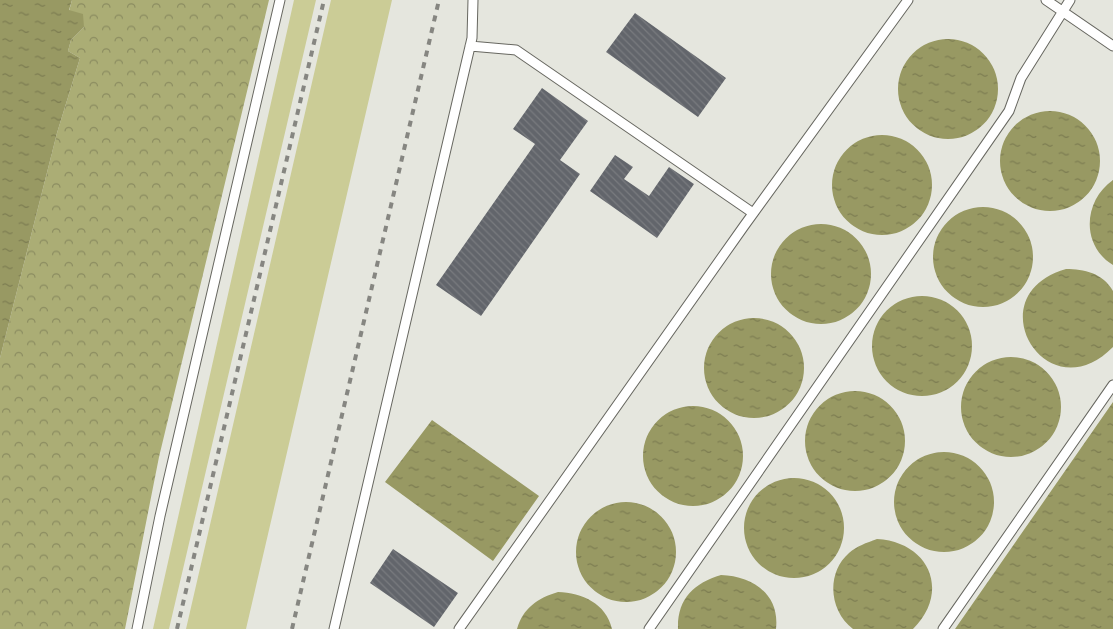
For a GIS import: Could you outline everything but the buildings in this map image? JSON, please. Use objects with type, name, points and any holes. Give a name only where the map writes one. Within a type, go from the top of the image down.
[{"type":"lane","points":[[137,629],[160,516],[280,0]]},
{"type":"lane","points":[[334,629],[470,46],[473,0]]},
{"type":"lane","points":[[459,629],[753,213],[908,0]]},
{"type":"lane","points":[[1046,0],[1113,46]]},
{"type":"lane","points":[[649,629],[1008,110],[1021,78],[1070,0]]},
{"type":"lane","points":[[470,46],[516,50],[753,213]]},
{"type":"lane","points":[[943,629],[1113,385]]},
{"type":"shaded area","points":[[294,0],[316,0],[169,629],[153,629]]},
{"type":"shaded area","points":[[331,0],[392,0],[246,629],[186,629]]},
{"type":"green space","points":[[72,0],[269,0],[159,457],[125,629],[0,629],[0,358],[57,133],[80,58],[68,51],[71,40],[84,27],[69,11]]},
{"type":"water","points":[[0,0],[72,0],[69,10],[83,14],[84,27],[71,40],[68,51],[80,58],[57,133],[0,358]]},
{"type":"water","points":[[948,39],[967,43],[983,54],[994,70],[998,89],[994,108],[983,124],[967,135],[948,139],[929,135],[913,124],[902,108],[898,89],[902,70],[913,54],[929,43]]},
{"type":"water","points":[[1050,111],[1069,115],[1085,126],[1096,142],[1100,161],[1096,180],[1085,196],[1069,207],[1050,211],[1031,207],[1015,196],[1004,180],[1000,161],[1004,142],[1015,126],[1031,115]]},
{"type":"water","points":[[882,135],[901,139],[917,150],[928,166],[932,185],[928,204],[917,220],[901,231],[882,235],[863,231],[847,220],[836,204],[832,185],[836,166],[847,150],[863,139]]},
{"type":"water","points":[[1113,180],[1113,265],[1102,256],[1095,246],[1091,235],[1090,222],[1096,199]]},
{"type":"water","points":[[983,207],[1002,211],[1018,222],[1029,238],[1033,257],[1029,276],[1018,292],[1002,303],[983,307],[964,303],[948,292],[937,276],[933,257],[937,238],[948,222],[964,211]]},
{"type":"water","points":[[821,224],[840,228],[856,239],[867,255],[871,274],[867,293],[856,309],[840,320],[821,324],[802,320],[786,309],[775,293],[771,274],[775,255],[786,239],[802,228]]},
{"type":"water","points":[[1066,269],[1092,273],[1104,280],[1113,291],[1113,347],[1088,364],[1065,367],[1045,359],[1030,343],[1023,323],[1026,302],[1039,283]]},
{"type":"water","points":[[922,296],[941,300],[957,311],[968,327],[972,346],[968,365],[957,381],[941,392],[922,396],[903,392],[887,381],[876,365],[872,346],[876,327],[887,311],[903,300]]},
{"type":"water","points":[[754,318],[773,322],[789,333],[800,349],[804,368],[800,387],[789,403],[773,414],[754,418],[735,414],[719,403],[708,387],[704,368],[708,349],[719,333],[735,322]]},
{"type":"water","points":[[1011,357],[1030,361],[1046,372],[1057,388],[1061,407],[1057,426],[1046,442],[1030,453],[1011,457],[992,453],[976,442],[965,426],[961,407],[965,388],[976,372],[992,361]]},
{"type":"water","points":[[855,391],[874,395],[890,406],[901,422],[905,441],[901,460],[890,476],[874,487],[855,491],[836,487],[820,476],[809,460],[805,441],[809,422],[820,406],[836,395]]},
{"type":"water","points":[[1113,402],[1113,629],[955,629]]},
{"type":"water","points":[[693,406],[712,410],[728,421],[739,437],[743,456],[739,475],[728,491],[712,502],[693,506],[674,502],[658,491],[647,475],[643,456],[647,437],[658,421],[674,410]]},
{"type":"water","points":[[432,420],[539,496],[493,561],[385,482]]},
{"type":"water","points":[[944,452],[963,456],[979,467],[990,483],[994,502],[990,521],[979,537],[963,548],[944,552],[925,548],[909,537],[898,521],[894,502],[898,483],[909,467],[925,456]]},
{"type":"water","points":[[794,478],[813,482],[829,493],[840,509],[844,528],[840,547],[829,563],[813,574],[794,578],[775,574],[759,563],[748,547],[744,528],[748,509],[759,493],[775,482]]},
{"type":"water","points":[[626,502],[645,506],[661,517],[672,533],[676,552],[672,571],[661,587],[645,598],[626,602],[607,598],[591,587],[580,571],[576,552],[580,533],[591,517],[607,506]]},
{"type":"water","points":[[877,539],[895,542],[910,549],[921,559],[929,571],[932,585],[931,599],[924,614],[913,629],[853,629],[839,612],[835,602],[833,592],[834,581],[842,561],[852,551]]},
{"type":"water","points":[[721,575],[743,579],[762,589],[769,597],[773,606],[776,617],[776,629],[678,629],[678,618],[684,601],[689,594],[711,578]]},
{"type":"water","points":[[558,592],[584,597],[592,601],[604,612],[612,629],[517,629],[523,615],[532,605],[544,597]]},
{"type":"railway","points":[[177,629],[324,0]]},
{"type":"railway","points":[[292,629],[439,0]]}]
